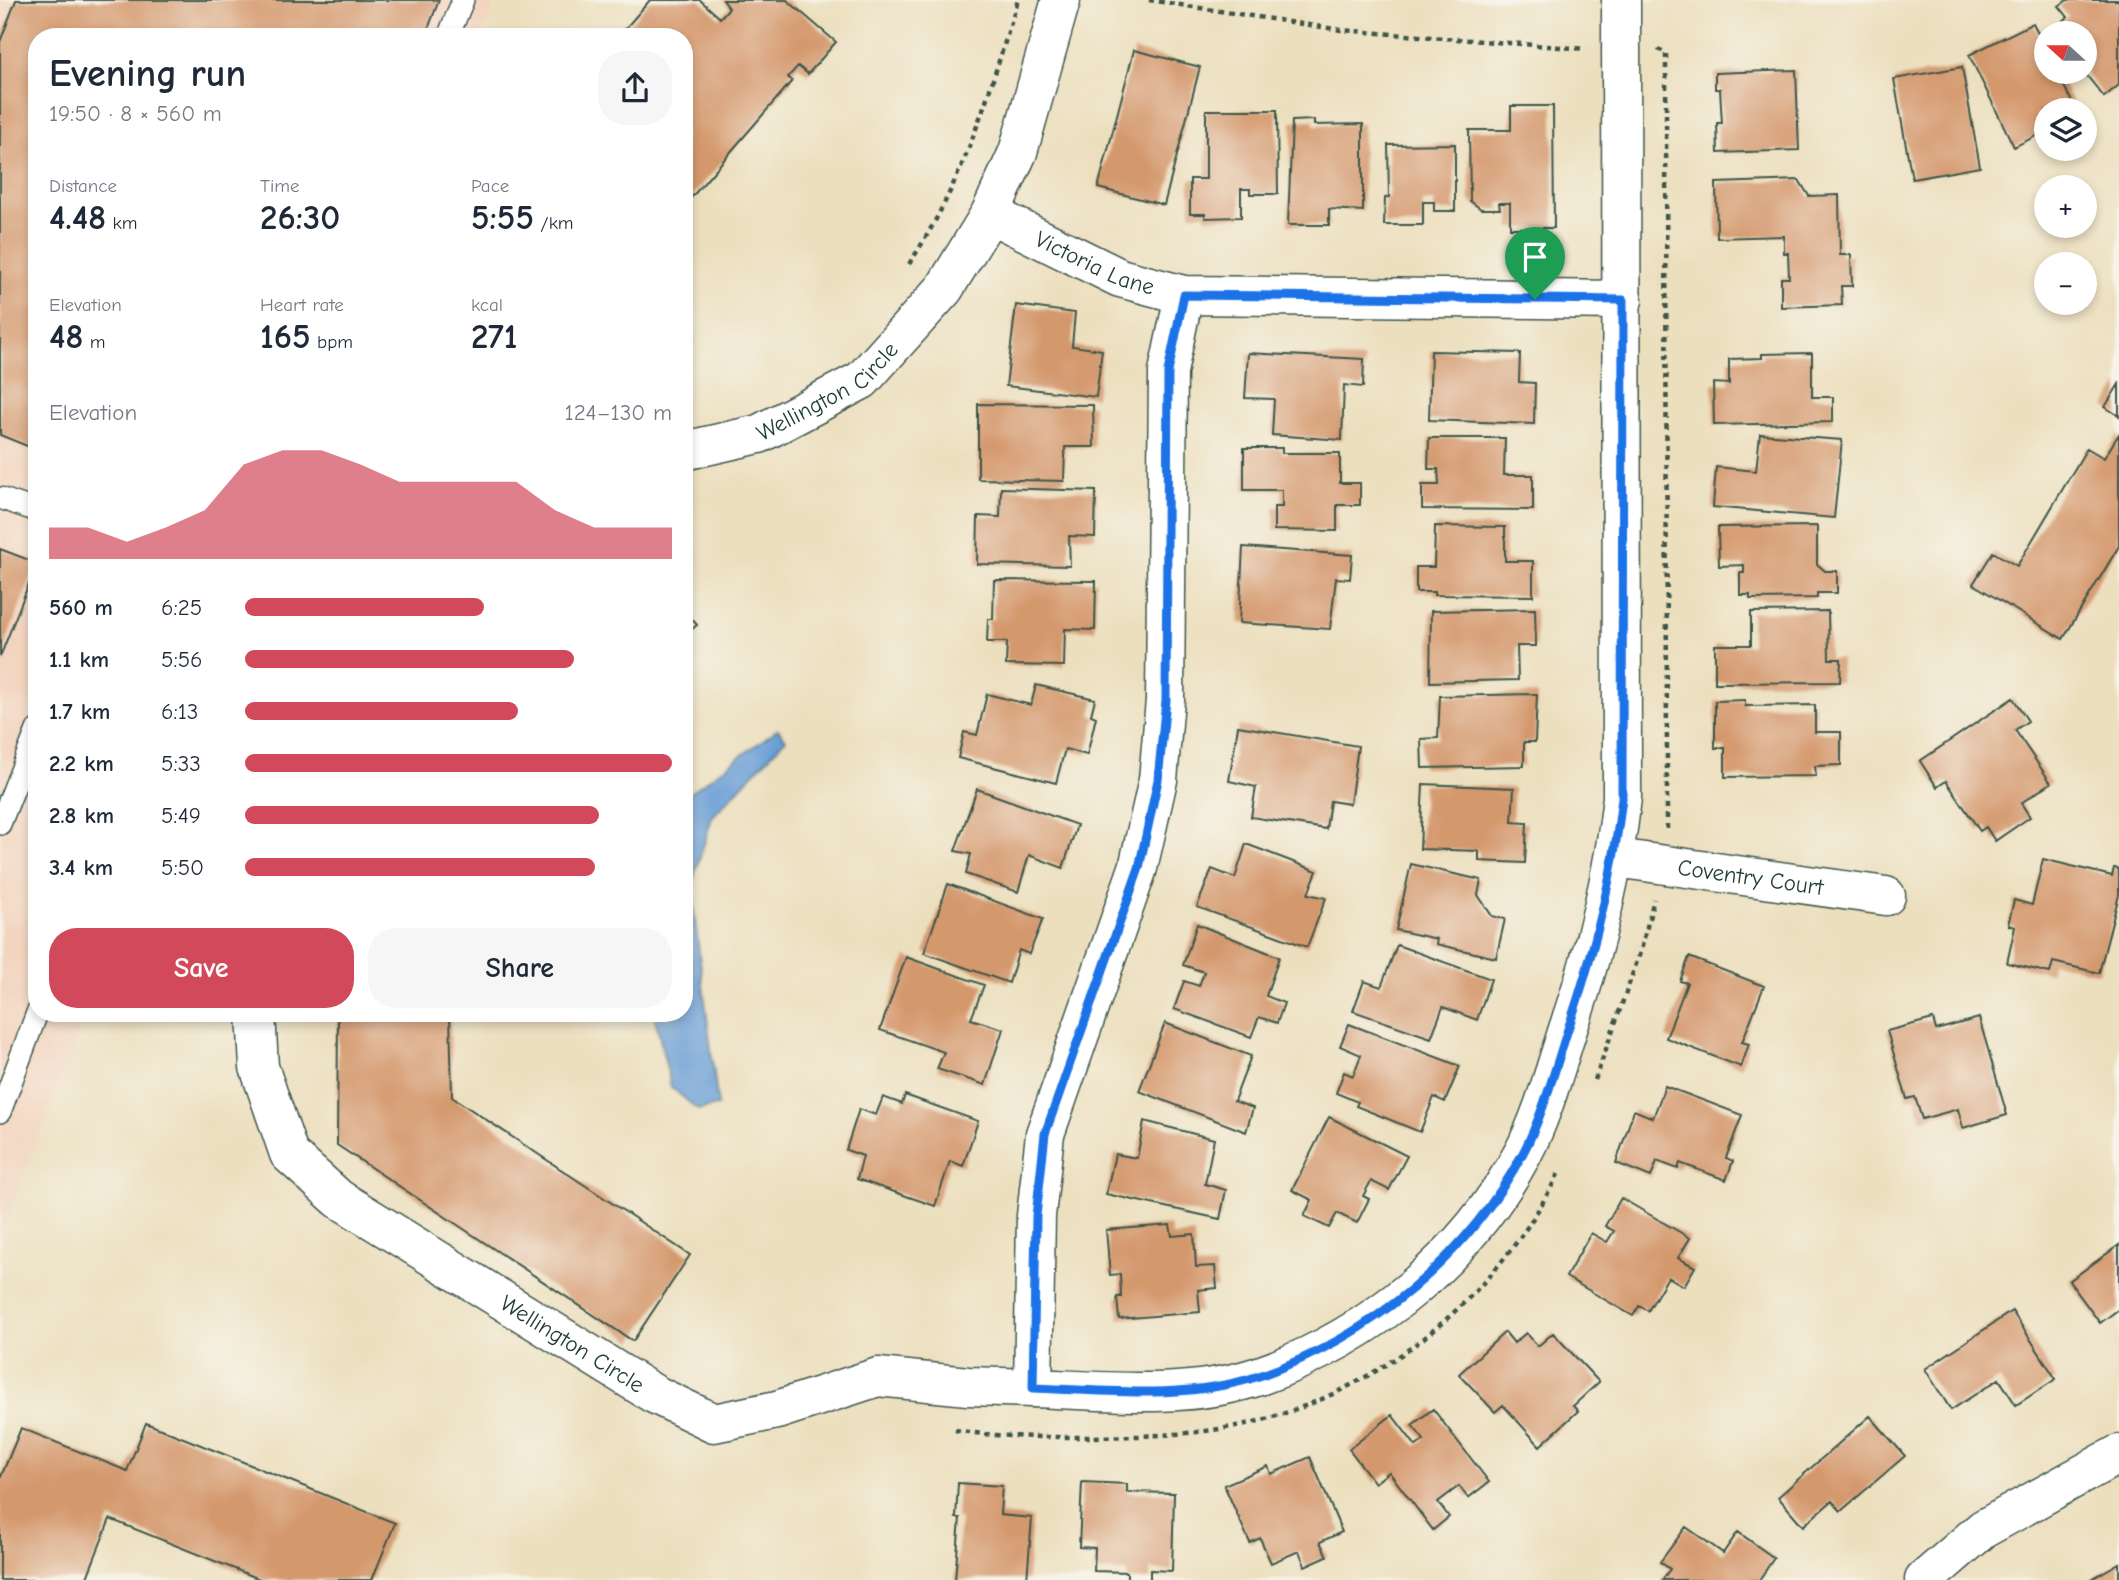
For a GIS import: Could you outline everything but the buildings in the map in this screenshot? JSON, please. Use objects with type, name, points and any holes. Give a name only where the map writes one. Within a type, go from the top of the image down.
[{"type":"street","name":"Wellington Circle","points":[[693,449],[759,434],[862,380],[944,289],[990,214],[1018,152],[1061,0]]},
{"type":"street","name":"Wellington Circle","points":[[256,1022],[259,1067],[289,1154],[339,1199],[654,1394],[714,1423],[777,1410],[878,1377],[968,1386],[1128,1392],[1192,1390],[1257,1376],[1326,1346],[1395,1305],[1445,1259],[1486,1212],[1523,1151],[1590,965],[1616,858],[1622,798],[1621,0]]},
{"type":"street","name":"Victoria Lane","points":[[990,214],[1120,278],[1184,295],[1623,300]]},
{"type":"street","points":[[1033,1388],[1036,1216],[1045,1134],[1139,868],[1158,780],[1166,700],[1168,372],[1184,295]]},
{"type":"street","name":"Coventry Court","points":[[1616,858],[1886,896]]},
{"type":"street","points":[[1924,1580],[1983,1529],[2119,1454]]},
{"type":"lane","points":[[452,28],[463,0]]},
{"type":"lane","points":[[0,498],[28,508]]},
{"type":"lane","points":[[0,824],[28,753]]},
{"type":"lane","points":[[0,1112],[34,1022]]},
{"type":"path","points":[[909,264],[944,205],[975,137],[1018,0]]},
{"type":"path","points":[[1149,0],[1250,18],[1414,38],[1661,49],[1666,53],[1668,811],[1661,864],[1641,950],[1591,1090]]},
{"type":"path","points":[[955,1430],[1026,1438],[1193,1433],[1266,1419],[1324,1397],[1400,1355],[1460,1307],[1491,1275],[1528,1228],[1564,1161]]},
{"type":"shaded area","points":[[0,0],[495,0],[484,28],[28,28],[28,1022],[84,1022],[0,1237]]},
{"type":"water","points":[[778,729],[786,739],[712,817],[693,880],[693,790]]},
{"type":"water","points":[[693,903],[718,1106],[698,1110],[671,1087],[656,1022],[693,1022]]},
{"type":"route","points":[[1184,295],[1535,299],[1623,300],[1622,798],[1616,858],[1590,965],[1523,1151],[1486,1212],[1445,1259],[1395,1305],[1326,1346],[1257,1376],[1192,1390],[1128,1392],[1033,1388],[1036,1216],[1045,1134],[1139,868],[1158,780],[1166,700],[1165,461],[1168,372],[1184,295]]}]
